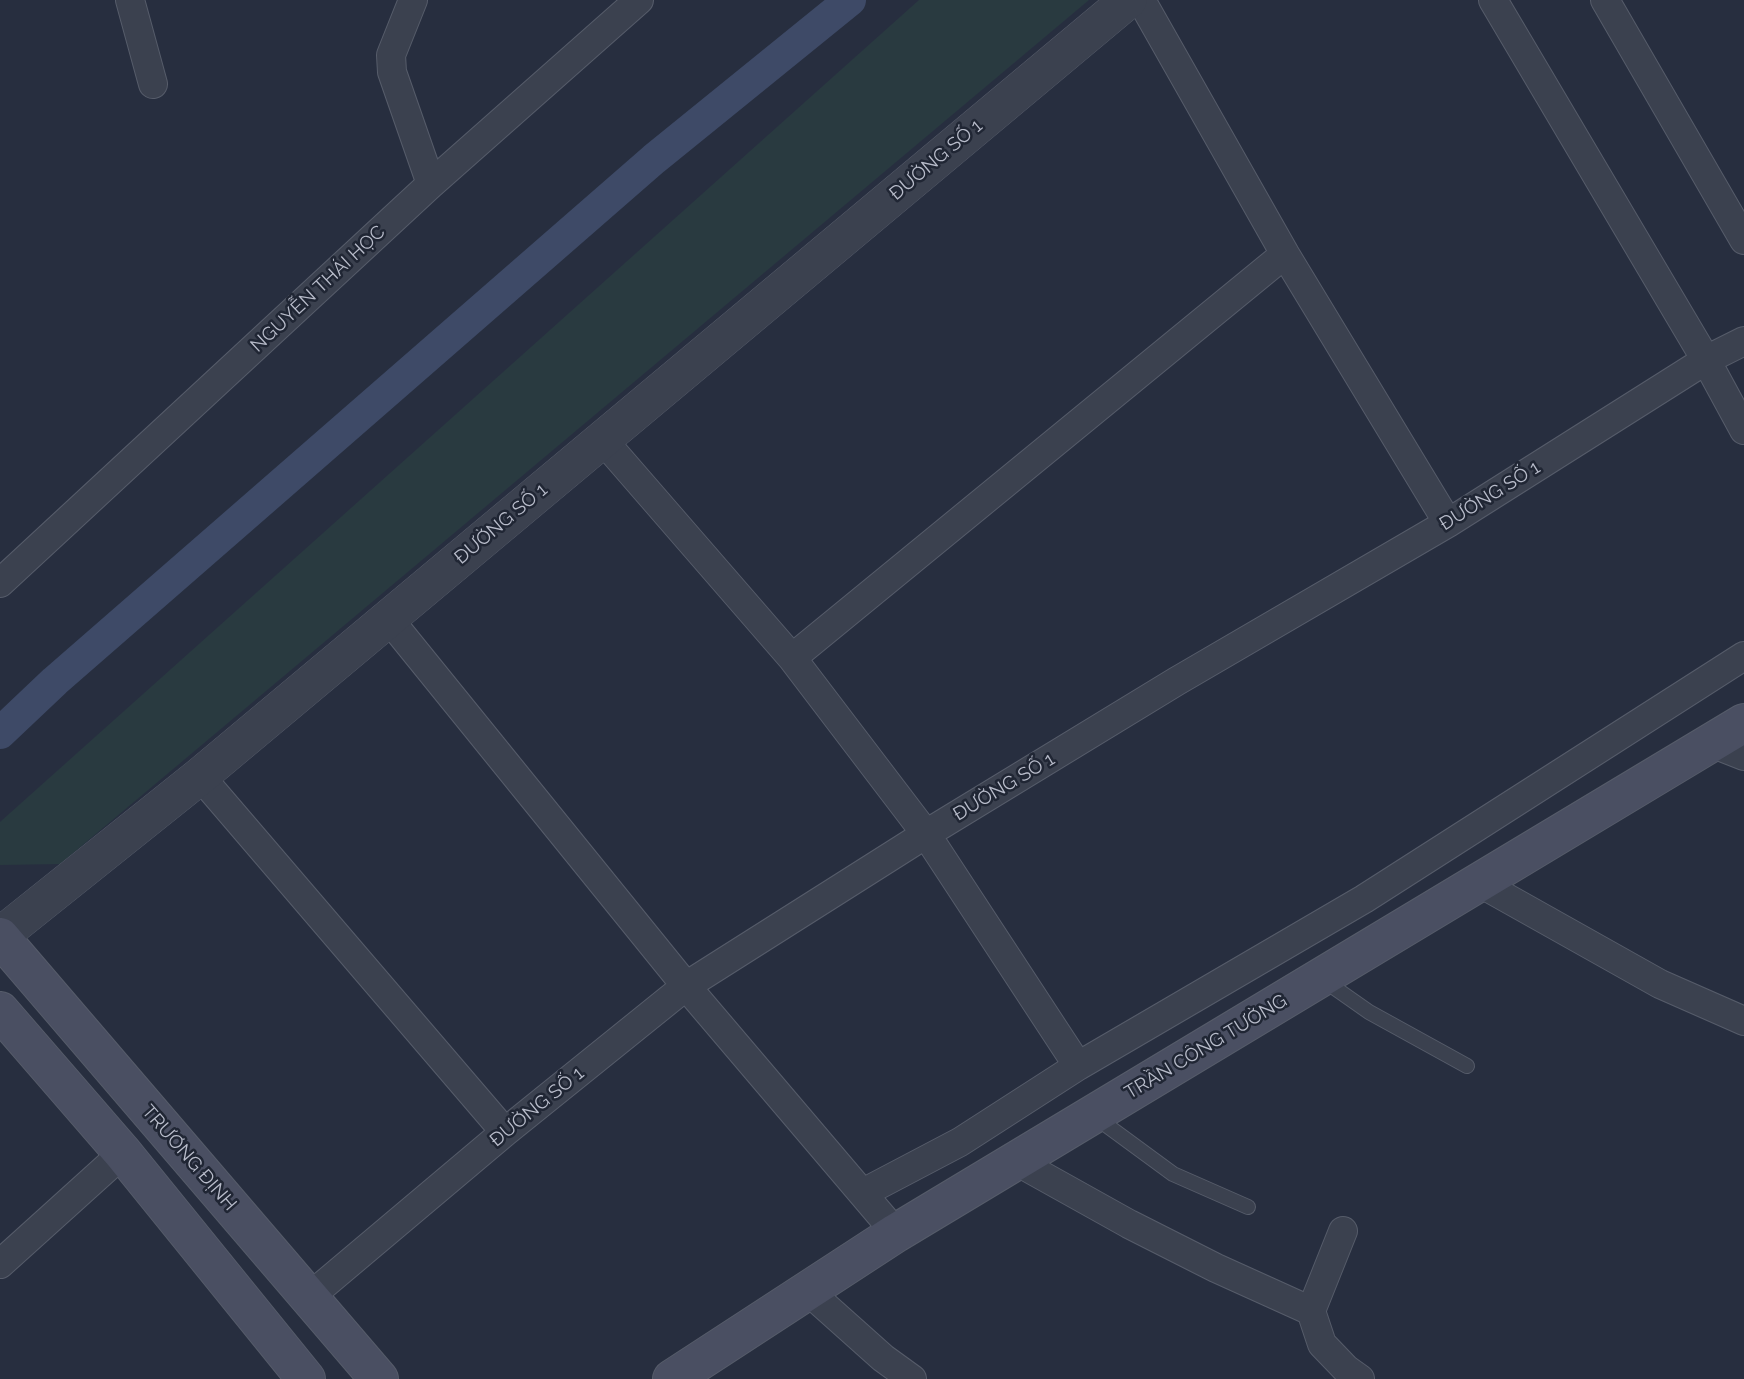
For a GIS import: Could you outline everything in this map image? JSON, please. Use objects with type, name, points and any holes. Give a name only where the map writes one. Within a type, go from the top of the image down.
[{"type":"main road","name":"TRẦN CÔNG TƯỜNG","points":[[672,1379],[896,1233],[1480,883],[1727,750],[1744,723]]},
{"type":"main road","name":"TRƯƠNG ĐỊNH","points":[[0,937],[379,1379]]},
{"type":"main road","points":[[0,1011],[122,1153],[306,1379]]},
{"type":"street","points":[[130,0],[153,84]]},
{"type":"street","points":[[413,0],[391,55],[392,72],[430,184]]},
{"type":"street","name":"NGUYỄN THÁI HỌC","points":[[0,583],[430,184],[639,0]]},
{"type":"street","name":"ĐƯỜNG SỐ 1","points":[[0,937],[200,776],[1129,0]]},
{"type":"street","points":[[1141,0],[1286,254],[1448,523]]},
{"type":"street","points":[[1493,0],[1706,360],[1744,430]]},
{"type":"street","points":[[1605,0],[1744,240]]},
{"type":"street","points":[[792,658],[1286,254]]},
{"type":"street","name":"ĐƯỜNG SỐ 1","points":[[308,1298],[505,1132],[686,986],[926,834],[1177,681],[1448,523],[1706,360],[1744,341]]},
{"type":"street","points":[[602,439],[792,658],[926,834],[1078,1066]]},
{"type":"street","points":[[388,618],[686,986],[896,1233]]},
{"type":"street","points":[[863,1194],[960,1142],[1078,1066],[1364,898],[1744,656]]},
{"type":"street","points":[[200,776],[505,1132]]},
{"type":"street","points":[[1480,883],[1660,984],[1744,1021]]},
{"type":"street","points":[[0,1264],[122,1153]]},
{"type":"street","points":[[1016,1161],[1129,1224],[1216,1268],[1311,1311]]},
{"type":"street","points":[[1343,1231],[1311,1311],[1322,1344],[1346,1369],[1360,1379]]},
{"type":"street","points":[[808,1291],[883,1358],[912,1379]]},
{"type":"lane","points":[[1321,978],[1370,1012],[1467,1066]]},
{"type":"lane","points":[[1092,1115],[1173,1174],[1248,1207]]},
{"type":"shaded area","points":[[919,0],[1089,0],[60,864],[0,865],[0,822]]},
{"type":"waterway","points":[[0,733],[55,681],[654,159],[850,0]]}]
